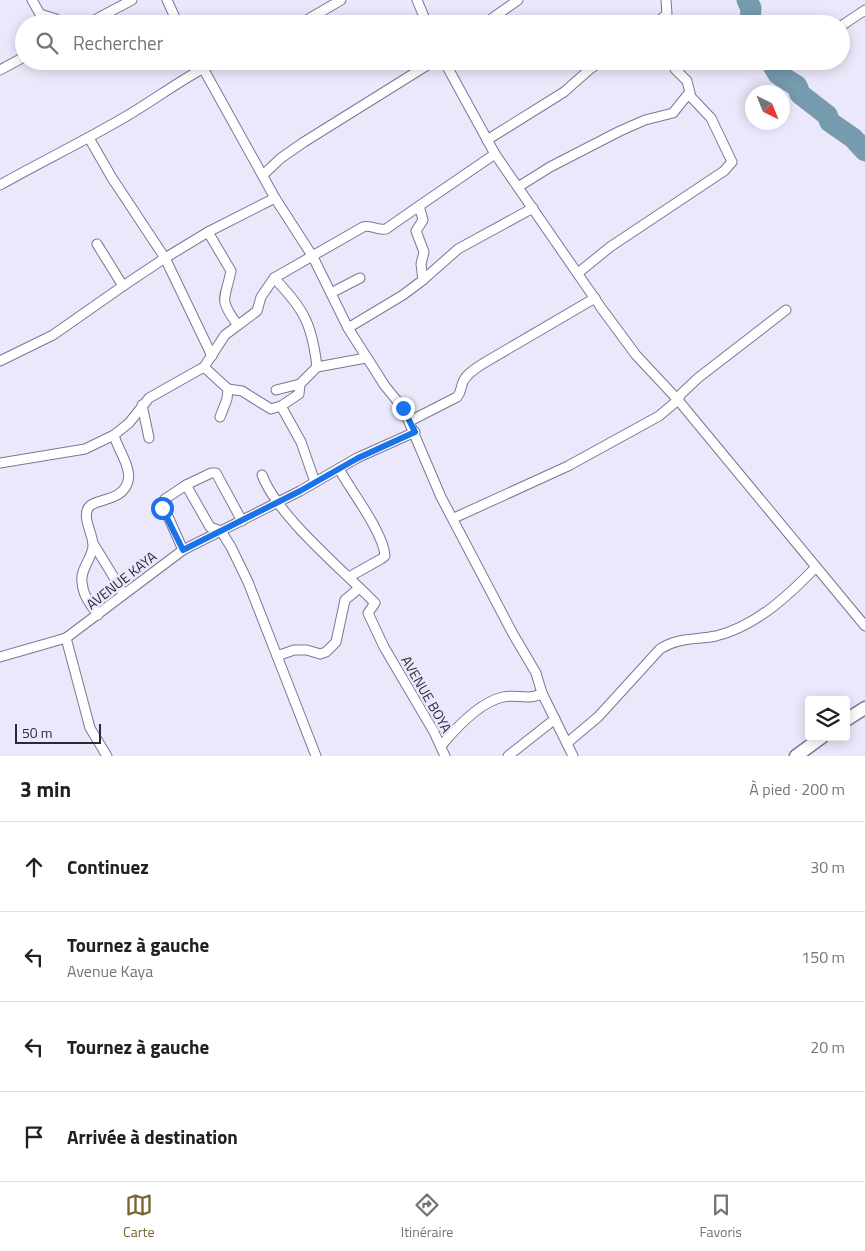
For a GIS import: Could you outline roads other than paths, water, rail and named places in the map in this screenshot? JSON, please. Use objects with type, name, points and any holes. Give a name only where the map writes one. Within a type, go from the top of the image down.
[{"type":"street","points":[[32,0],[40,14],[43,15]]},
{"type":"street","points":[[104,15],[132,0]]},
{"type":"street","points":[[167,0],[174,15]]},
{"type":"street","points":[[315,15],[341,0]]},
{"type":"street","points":[[417,0],[423,15]]},
{"type":"street","points":[[497,15],[518,0]]},
{"type":"street","points":[[665,15],[666,0]]},
{"type":"street","points":[[850,20],[865,10]]},
{"type":"street","points":[[0,70],[15,62]]},
{"type":"street","points":[[0,185],[88,138],[192,70]]},
{"type":"street","points":[[203,70],[264,174],[275,198],[313,258],[348,328],[366,358],[410,420],[432,478],[501,612],[536,673],[542,693],[573,756]]},
{"type":"street","points":[[264,174],[281,158],[304,142],[420,70]]},
{"type":"street","points":[[449,70],[495,154],[636,355],[678,400],[797,544],[799,550],[809,557],[865,626]]},
{"type":"street","points":[[487,140],[564,92],[589,70]]},
{"type":"street","points":[[578,273],[610,247],[729,168],[732,162],[711,118],[689,93],[687,82],[676,70]]},
{"type":"street","points":[[518,187],[550,166],[620,131],[645,120],[673,113],[689,93]]},
{"type":"street","points":[[88,138],[165,258],[212,356]]},
{"type":"street","points":[[0,463],[85,449],[114,434],[129,424],[149,398],[204,366],[212,356],[217,345],[237,324],[257,311],[261,297],[274,278],[313,258],[363,227],[370,226],[380,230],[386,229],[495,154]]},
{"type":"street","points":[[0,361],[52,335],[165,258],[208,232],[275,198]]},
{"type":"street","points":[[420,206],[423,220],[416,231],[424,252],[420,264],[424,280]]},
{"type":"street","points":[[348,328],[424,280],[458,249],[532,208]]},
{"type":"street","points":[[208,232],[231,271],[223,297],[224,305],[237,324]]},
{"type":"street","points":[[98,244],[123,286]]},
{"type":"street","points":[[274,278],[293,298],[306,316],[314,345],[317,367]]},
{"type":"street","points":[[331,293],[360,278]]},
{"type":"street","points":[[410,420],[456,397],[461,392],[467,376],[484,363],[595,298]]},
{"type":"street","points":[[454,518],[568,466],[659,416],[678,400],[681,394],[698,378],[786,310]]},
{"type":"street","points":[[276,390],[300,384],[317,367],[366,358]]},
{"type":"street","points":[[204,366],[228,390],[242,391],[271,409],[281,406],[299,394],[300,384]]},
{"type":"street","points":[[220,417],[227,399],[228,390]]},
{"type":"street","points":[[142,406],[149,438]]},
{"type":"street","points":[[281,406],[301,442],[315,482]]},
{"type":"street","name":"AVENUE KAYA","points":[[0,657],[66,638],[98,616],[183,550],[242,521],[358,458],[415,432]]},
{"type":"street","points":[[114,434],[129,473],[128,482],[124,490],[110,500],[92,505],[88,510],[87,517],[93,543],[124,594]]},
{"type":"street","points":[[339,469],[375,530],[385,556],[349,577]]},
{"type":"street","points":[[183,550],[162,503],[186,485],[210,473],[216,474],[242,521]]},
{"type":"street","points":[[262,475],[276,502],[349,577],[358,589],[345,600],[336,642],[326,652],[320,654],[307,650],[294,650],[277,656]]},
{"type":"street","points":[[186,485],[210,527],[221,531],[248,582],[316,756]]},
{"type":"street","points":[[231,526],[231,547]]},
{"type":"street","points":[[93,543],[81,578],[84,596],[98,616]]},
{"type":"street","points":[[567,743],[598,717],[660,649],[670,643],[693,637],[714,636],[747,626],[773,606],[816,567]]},
{"type":"street","name":"AVENUE BOYA","points":[[358,589],[375,603],[368,613],[384,647],[441,746],[444,756]]},
{"type":"street","points":[[66,638],[90,728],[107,756]]},
{"type":"street","points":[[441,746],[461,724],[495,700],[503,697],[529,697],[542,693]]},
{"type":"street","points":[[850,717],[865,708]]},
{"type":"street","points":[[508,756],[555,719]]},
{"type":"street","points":[[796,756],[817,741]]},
{"type":"waterway","points":[[747,0],[751,8],[751,15]]},
{"type":"waterway","points":[[776,70],[778,74],[797,86],[800,94],[827,115],[830,122],[853,138],[865,151]]}]
